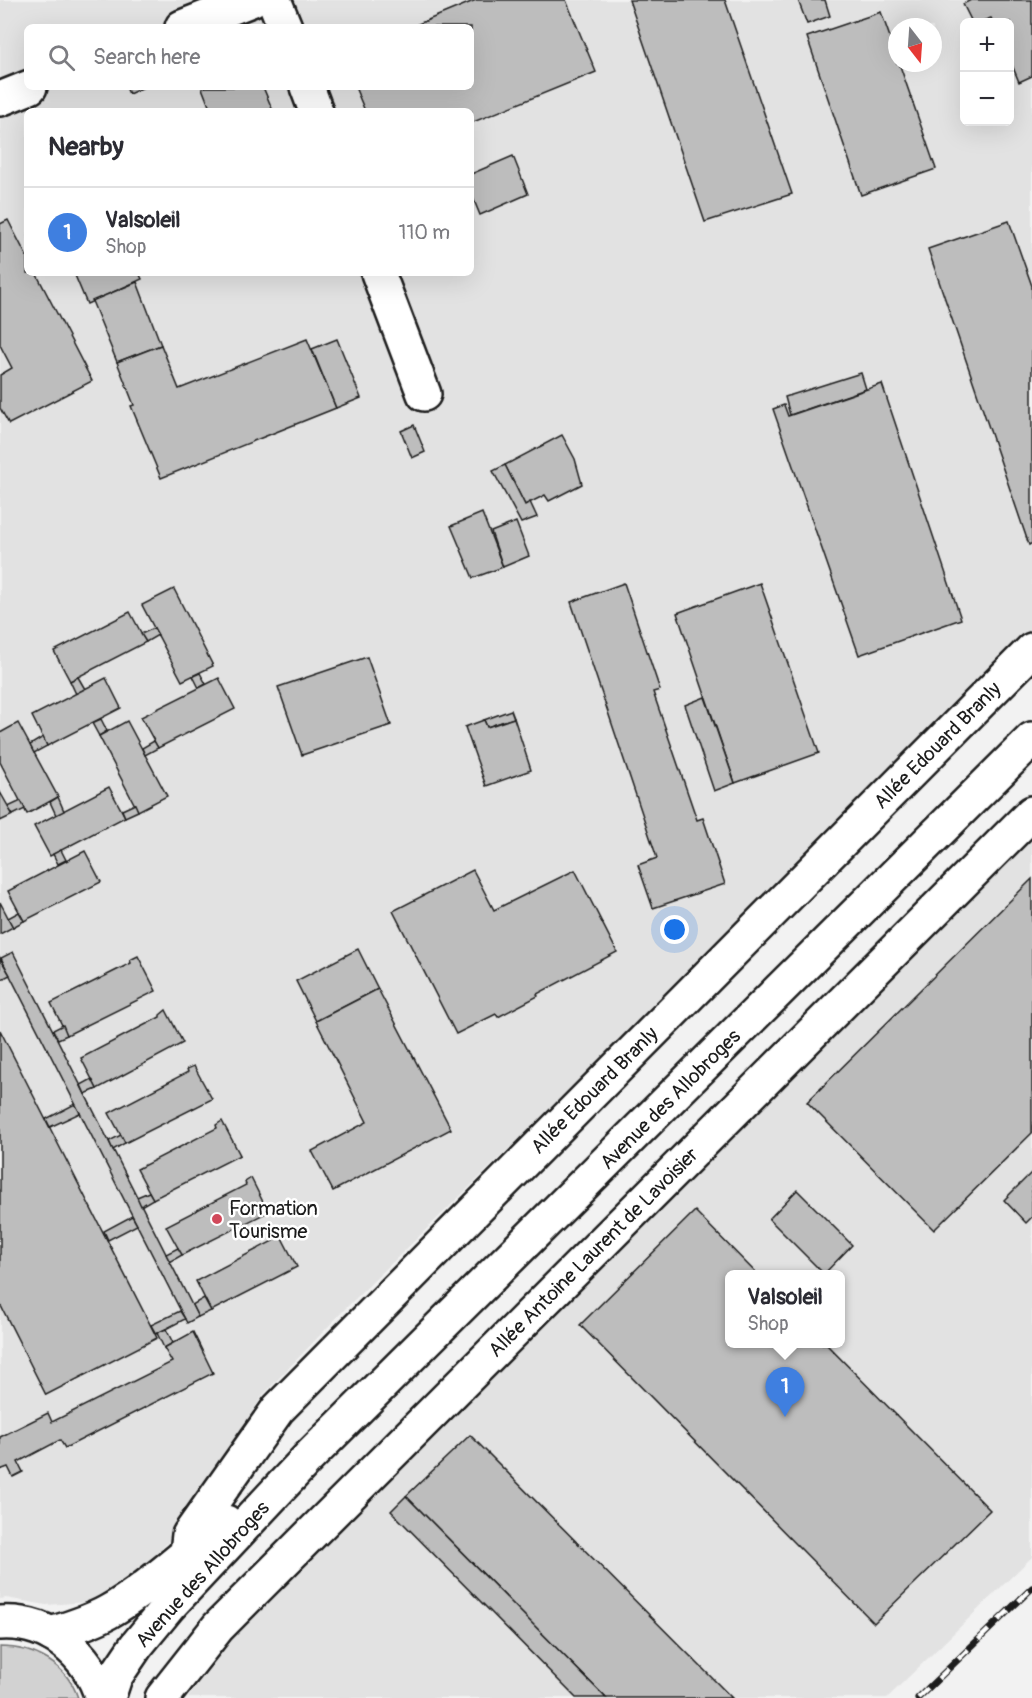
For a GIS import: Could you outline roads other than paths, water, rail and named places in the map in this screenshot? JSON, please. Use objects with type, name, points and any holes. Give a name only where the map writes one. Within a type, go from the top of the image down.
[{"type":"street","points":[[190,24],[251,0]]},
{"type":"street","points":[[274,0],[284,24]]},
{"type":"street","points":[[0,99],[24,89]]},
{"type":"street","points":[[308,90],[315,108]]},
{"type":"street","points":[[379,276],[424,394]]},
{"type":"street","name":"Allée Edouard Branly","points":[[187,1552],[189,1534],[278,1409],[1032,650]]},
{"type":"street","name":"Avenue des Allobroges","points":[[108,1698],[115,1677],[136,1646],[169,1606],[308,1458],[1032,739]]},
{"type":"street","name":"Allée Antoine Laurent de Lavoisier","points":[[162,1698],[218,1627],[1032,813]]},
{"type":"street","name":"Avenue des Allobroges","points":[[51,1634],[76,1627],[108,1612],[148,1584],[308,1458]]},
{"type":"street","points":[[0,1623],[30,1626],[51,1634],[70,1647],[86,1664],[98,1684],[102,1698]]},
{"type":"railway","points":[[918,1698],[1032,1588]]},
{"type":"place","name":"Formation Tourisme","points":[[217,1219]]},
{"type":"place","name":"Valsoleil","points":[[785,1417]]}]
